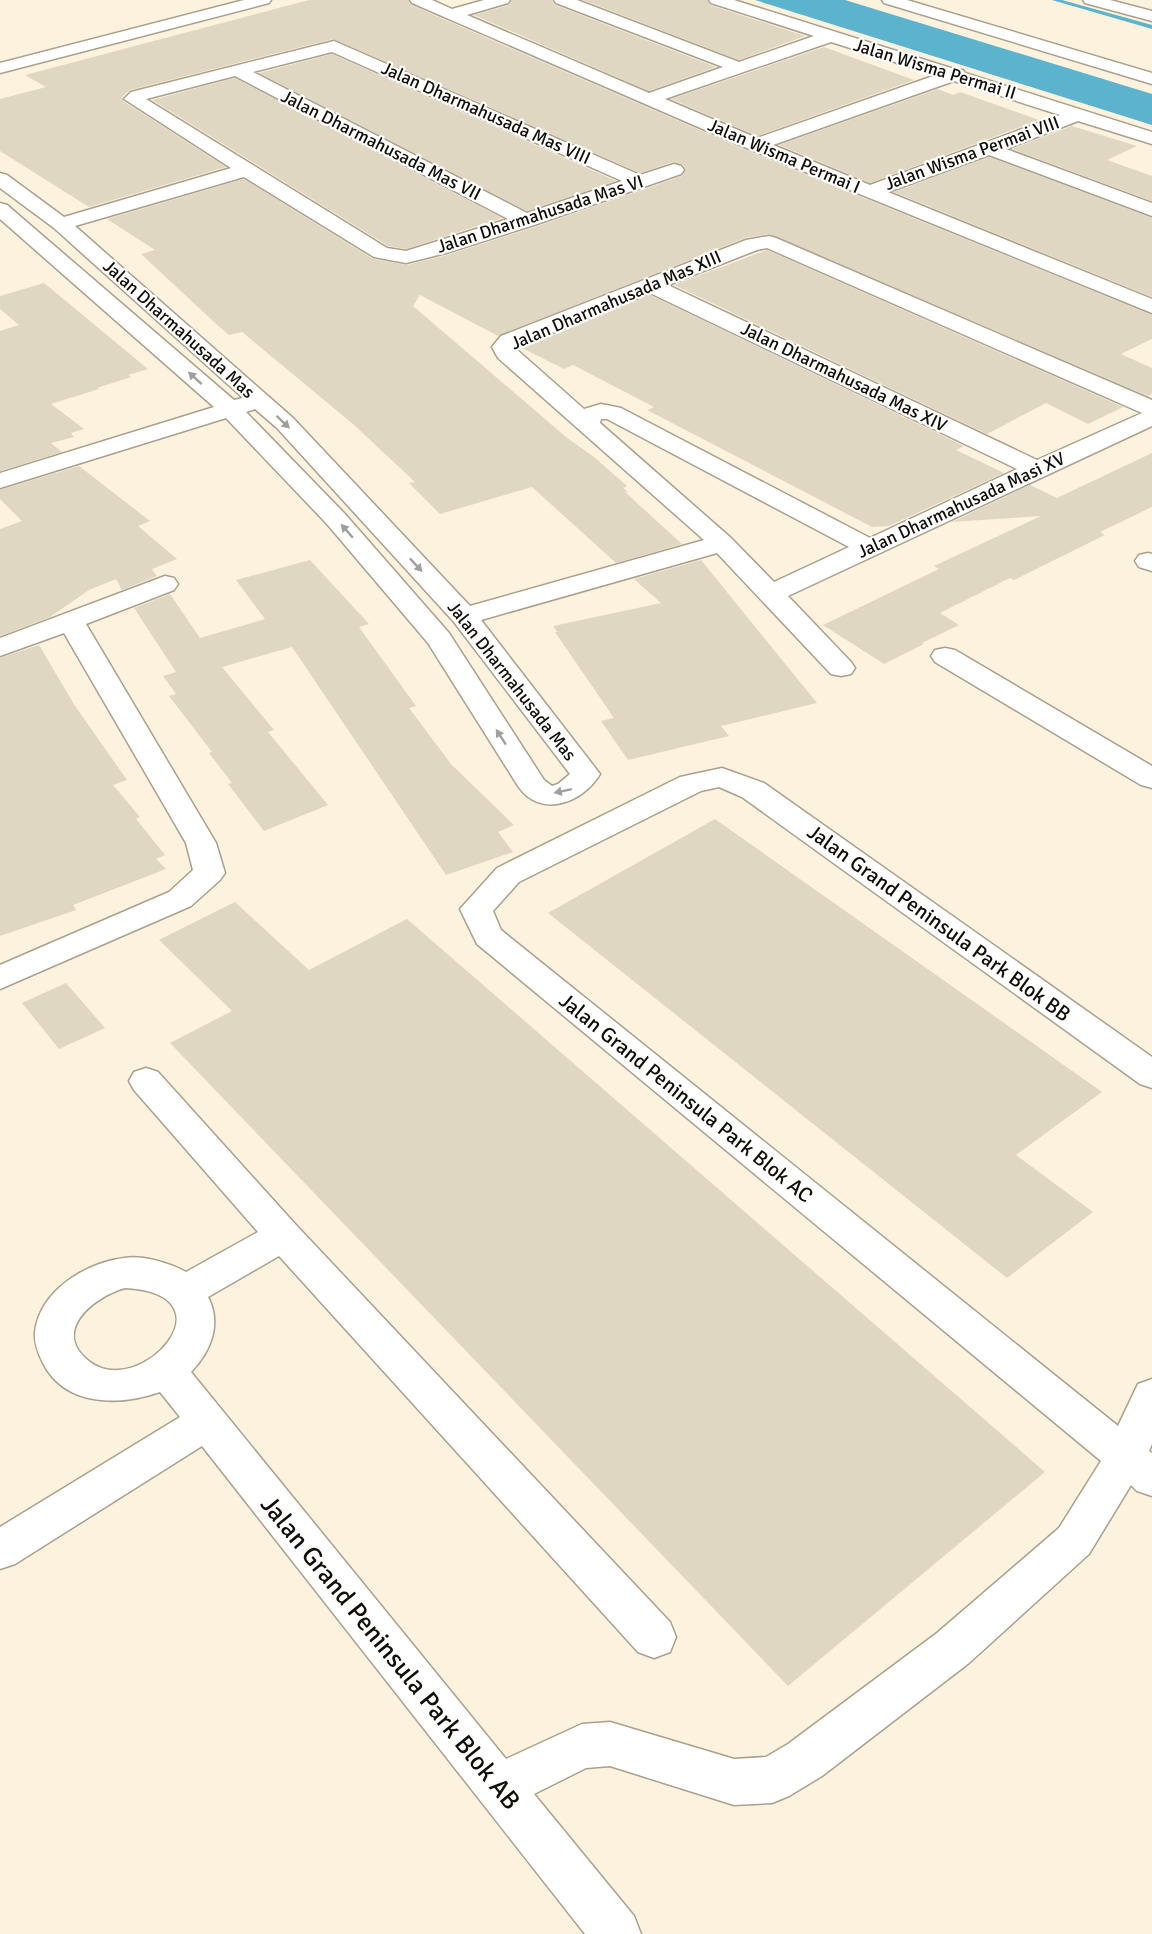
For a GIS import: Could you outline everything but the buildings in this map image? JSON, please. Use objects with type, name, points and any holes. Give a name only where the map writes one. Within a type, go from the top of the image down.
[{"type":"street","points":[[0,68],[263,0]]},
{"type":"street","name":"Jalan Wisma Permai I","points":[[418,0],[756,145],[1152,307]]},
{"type":"street","points":[[451,14],[502,0]]},
{"type":"street","points":[[562,0],[740,68]]},
{"type":"street","name":"Jalan Wisma Permai II","points":[[717,0],[957,74],[1076,115],[1152,138]]},
{"type":"street","points":[[890,0],[1152,79]]},
{"type":"street","points":[[1098,1],[1152,16]]},
{"type":"street","points":[[1131,10],[1151,1]]},
{"type":"street","points":[[651,98],[831,36]]},
{"type":"street","name":"Jalan Dharmahusada Mas VIII","points":[[236,70],[334,46],[638,181]]},
{"type":"street","points":[[236,70],[137,96],[133,99],[246,170]]},
{"type":"street","name":"Jalan Dharmahusada Mas VII","points":[[236,70],[527,221]]},
{"type":"street","points":[[756,145],[957,74]]},
{"type":"street","name":"Jalan Wisma Permai VIII","points":[[869,192],[1076,115]]},
{"type":"street","points":[[989,149],[1152,210]]},
{"type":"street","points":[[61,224],[246,170]]},
{"type":"street","name":"Jalan Dharmahusada Mas VI","points":[[246,170],[381,253],[406,257],[527,221],[674,170]]},
{"type":"street","name":"Jalan Dharmahusada Mas","points":[[0,179],[61,224],[285,423],[464,616],[585,774],[580,785],[567,792],[546,794],[533,786],[439,639],[336,519],[229,408],[0,209]]},
{"type":"street","points":[[0,239],[28,231]]},
{"type":"street","name":"Jalan Dharmahusada Mas XIII","points":[[841,668],[722,543],[506,353],[503,347],[509,341],[753,244],[769,242],[1152,409]]},
{"type":"street","name":"Jalan Dharmahusada Mas XIV","points":[[651,285],[1037,469]]},
{"type":"street","points":[[0,481],[259,400]]},
{"type":"street","points":[[587,424],[591,415],[602,411],[613,413],[868,547]]},
{"type":"street","name":"Jalan Dharmahusada Masi XV","points":[[771,594],[1152,417]]},
{"type":"street","points":[[464,616],[722,543]]},
{"type":"street","points":[[0,648],[165,584]]},
{"type":"street","points":[[0,978],[180,899],[209,873],[201,843],[71,621]]},
{"type":"street","points":[[945,656],[1152,779]]},
{"type":"street","name":"Jalan Grand Peninsula Park Blok BB","points":[[722,777],[753,790],[1152,1075]]},
{"type":"street","name":"Jalan Grand Peninsula Park Blok AC","points":[[722,777],[691,784],[508,876],[476,909],[488,936],[1139,1467]]},
{"type":"street","points":[[147,1081],[283,1235],[654,1637]]},
{"type":"street","points":[[186,1291],[283,1235]]},
{"type":"street","points":[[125,1273],[149,1273],[169,1279],[186,1291],[194,1306],[196,1323],[192,1340],[182,1356],[166,1370],[144,1382],[119,1386],[96,1384],[75,1375],[62,1362],[54,1343],[56,1324],[65,1306],[82,1290],[102,1279],[125,1273]]},
{"type":"street","name":"Jalan Grand Peninsula Park Blok AB","points":[[166,1370],[616,1934]]},
{"type":"street","points":[[498,1788],[582,1746],[610,1744],[734,1782],[772,1780],[805,1760],[953,1648],[1074,1541],[1139,1467],[1152,1396]]},
{"type":"street","points":[[0,1550],[206,1422]]},
{"type":"water","points":[[755,0],[845,0],[1152,94],[1152,125]]},
{"type":"waterway","points":[[1055,0],[1152,27]]}]
